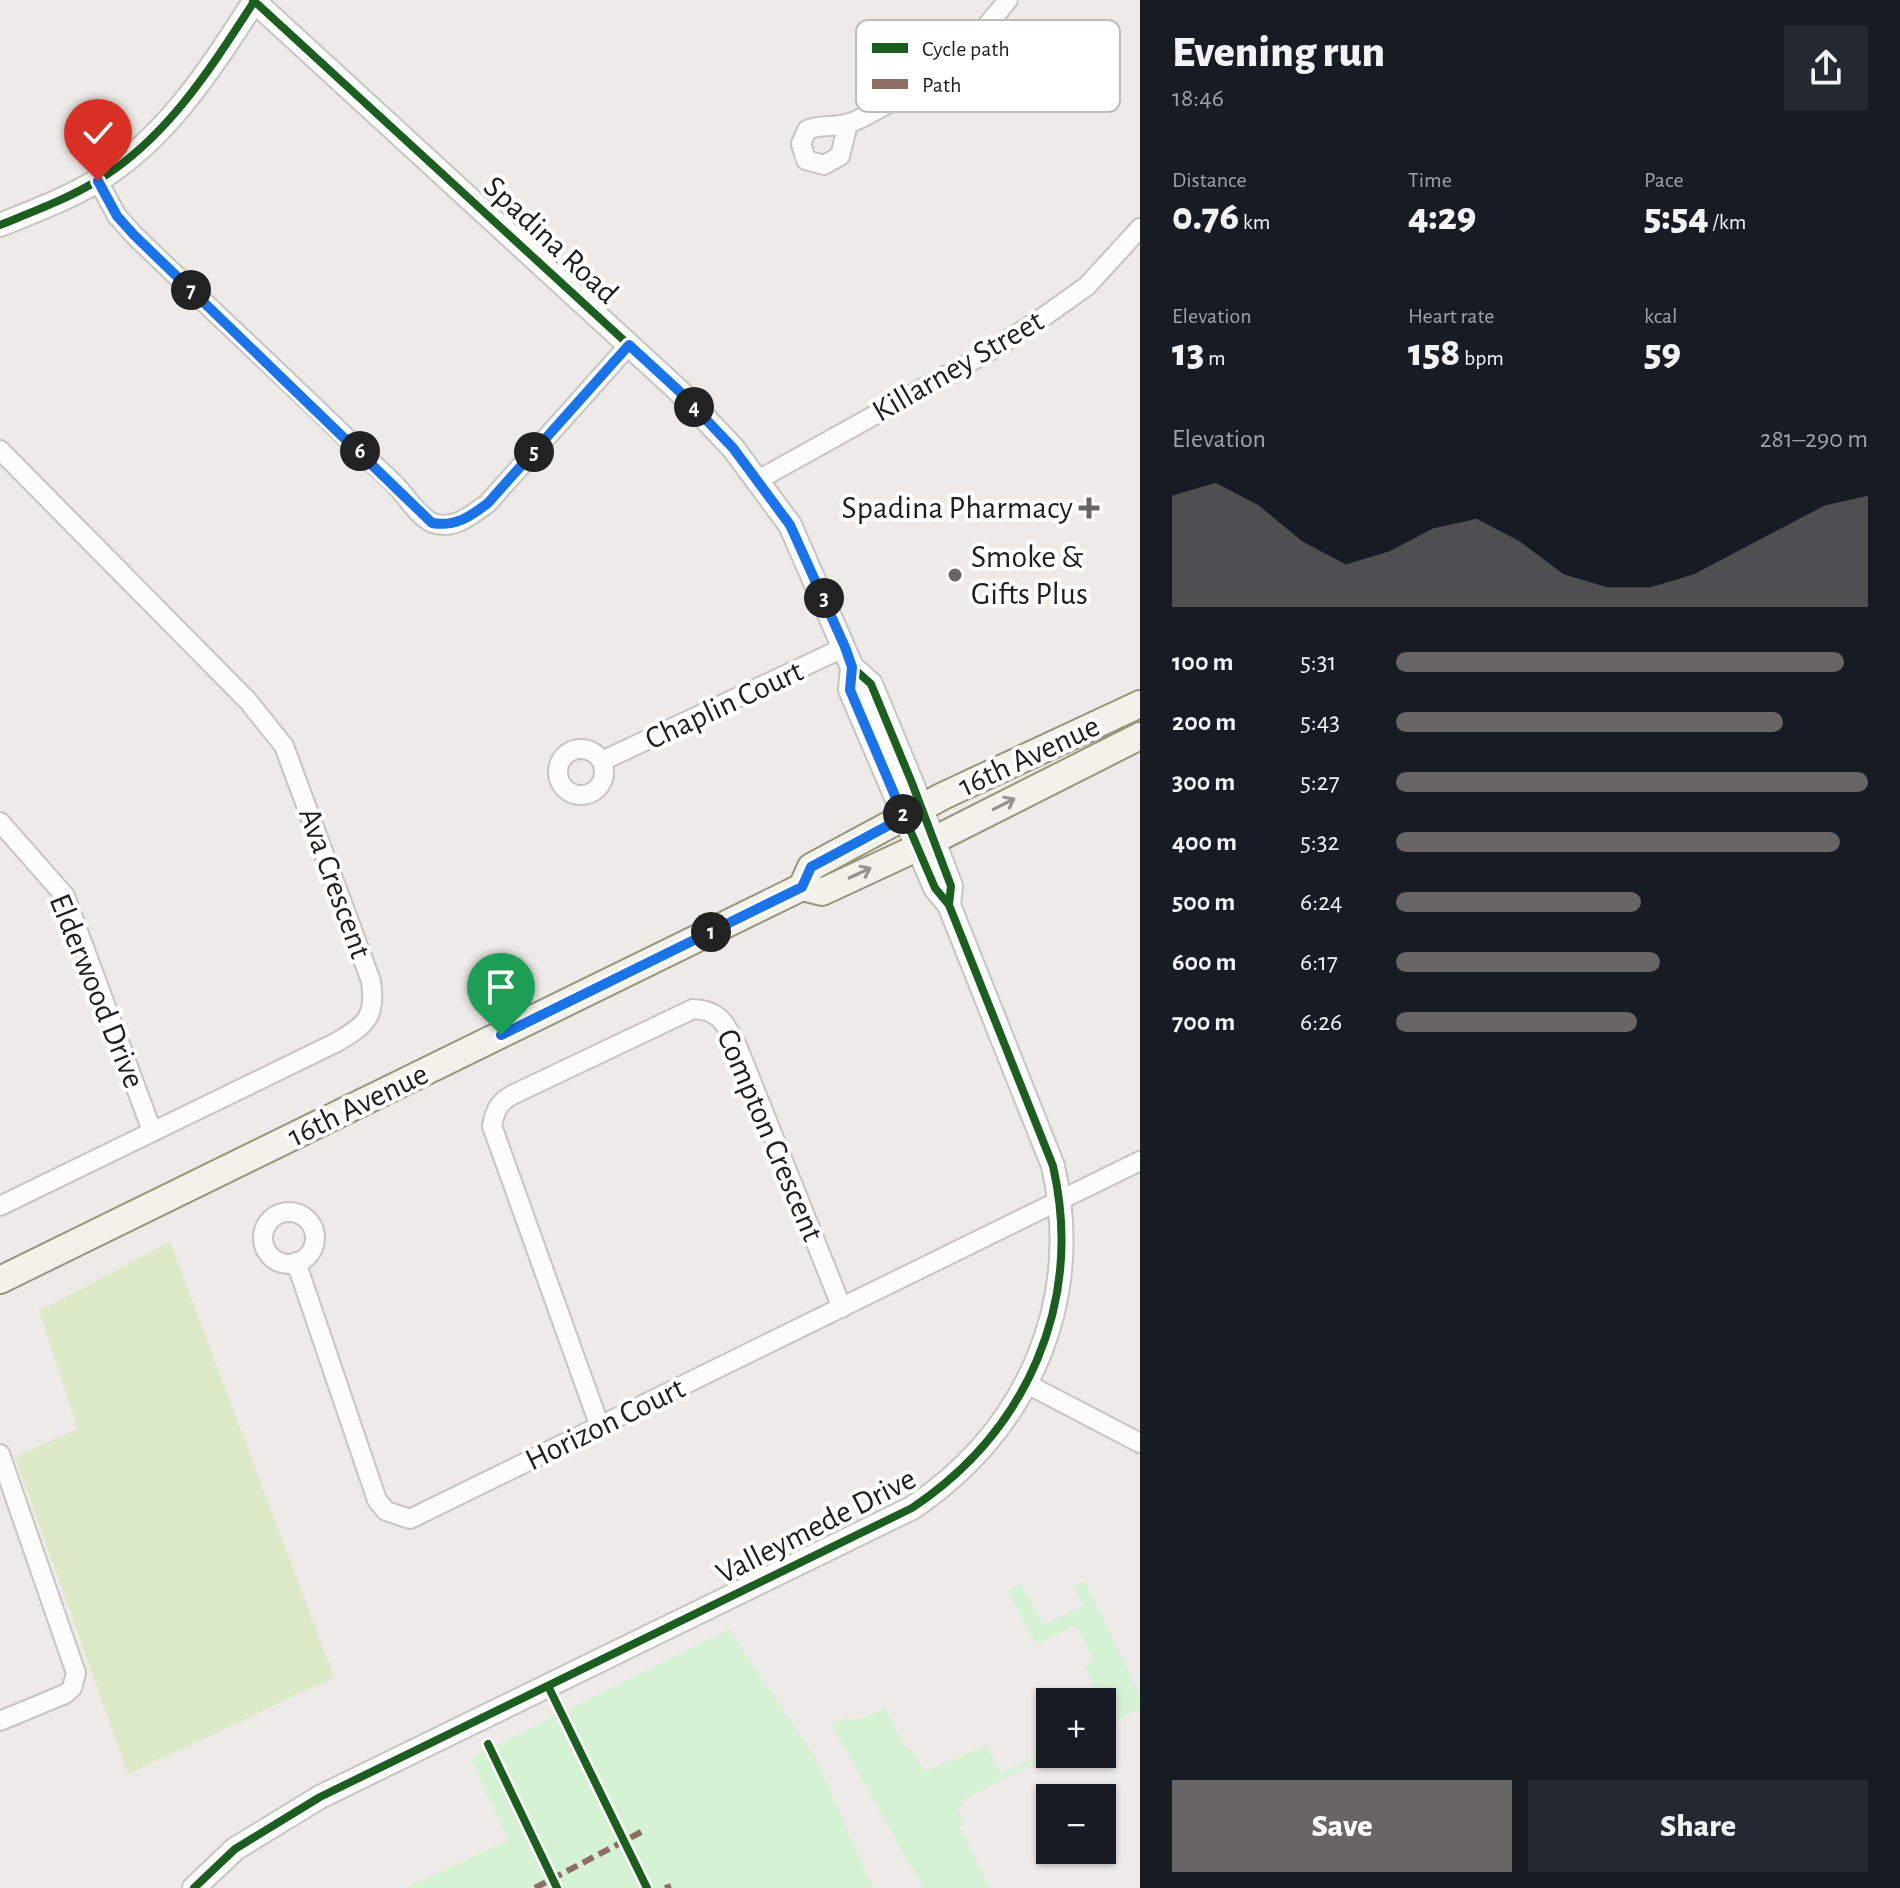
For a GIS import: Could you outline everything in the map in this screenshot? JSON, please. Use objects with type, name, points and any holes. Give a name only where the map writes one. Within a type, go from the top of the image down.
[{"type":"main road","name":"16th Avenue","points":[[0,1280],[802,887],[811,867],[913,812],[1140,704]]},
{"type":"main road","name":"16th Avenue","points":[[802,887],[822,892],[1140,736]]},
{"type":"street","points":[[0,225],[69,197],[98,181],[151,140],[184,103],[254,0]]},
{"type":"street","name":"Spadina Road","points":[[254,0],[629,345],[733,448],[790,525],[849,657],[871,684],[925,843]]},
{"type":"street","points":[[992,20],[1008,0]]},
{"type":"street","points":[[848,124],[872,112]]},
{"type":"street","points":[[98,181],[117,216],[134,235],[432,523],[447,525],[469,518],[488,503],[629,345]]},
{"type":"street","name":"Killarney Street","points":[[758,480],[990,351],[1042,318],[1087,286],[1140,228]]},
{"type":"street","name":"Ava Crescent","points":[[0,450],[273,728],[292,763],[371,981],[374,1001],[369,1016],[357,1030],[0,1206]]},
{"type":"street","name":"Chaplin Court","points":[[602,761],[849,657]]},
{"type":"street","name":"Elderwood Drive","points":[[0,822],[65,896],[152,1131]]},
{"type":"street","name":"Valleymede Drive","points":[[194,1888],[235,1849],[320,1797],[912,1508],[934,1494],[972,1460],[1000,1428],[1027,1384],[1052,1324],[1063,1233],[1060,1198],[1053,1166],[949,905],[951,886],[925,843]]},
{"type":"street","name":"Compton Crescent","points":[[600,1427],[492,1126],[501,1101],[512,1095],[693,1009],[707,1010],[722,1019],[738,1048],[842,1308]]},
{"type":"street","name":"Horizon Court","points":[[296,1262],[377,1500],[386,1511],[410,1519],[1140,1161]]},
{"type":"street","points":[[1027,1384],[1140,1443]]},
{"type":"street","points":[[0,1454],[76,1673],[72,1688],[65,1694],[0,1721]]},
{"type":"green space","points":[[170,1242],[334,1677],[128,1774],[15,1457],[78,1429],[39,1311]]},
{"type":"green space","points":[[1085,1581],[1140,1696],[1140,1708],[1116,1721],[1116,1688],[1095,1688],[1084,1666],[1094,1661],[1077,1625],[1036,1644],[1008,1591],[1022,1584],[1044,1625],[1083,1606],[1074,1585]]},
{"type":"green space","points":[[729,1629],[815,1757],[873,1888],[406,1888],[508,1840],[471,1758]]},
{"type":"green space","points":[[886,1708],[906,1750],[912,1749],[924,1772],[987,1745],[1000,1774],[1036,1757],[1036,1762],[960,1801],[963,1806],[957,1809],[964,1823],[959,1827],[990,1888],[923,1888],[831,1724],[845,1718],[857,1720]]},
{"type":"marked path","points":[[535,1888],[643,1831]]},
{"type":"marked path","points":[[665,1888],[671,1886]]},
{"type":"cycle path","points":[[194,1888],[235,1849],[320,1797],[912,1508],[952,1477],[987,1441],[1015,1402],[1037,1360],[1052,1314],[1060,1266],[1061,1217],[1053,1166],[949,905],[935,888],[850,690],[852,667],[790,525],[733,448],[678,390],[253,0]]},
{"type":"cycle path","points":[[0,225],[95,182],[144,145],[185,101],[255,0]]},
{"type":"cycle path","points":[[852,667],[871,684],[912,783],[951,886],[949,905]]},
{"type":"cycle path","points":[[548,1686],[647,1888]]},
{"type":"cycle path","points":[[488,1744],[557,1888]]},
{"type":"place","name":"Spadina Pharmacy","points":[[1089,508]]},
{"type":"place","name":"Smoke & Gifts Plus","points":[[955,575]]},
{"type":"route","points":[[98,181],[117,216],[134,235],[432,523],[447,525],[469,518],[488,503],[629,345],[678,390],[733,448],[790,525],[813,573],[852,667],[850,690],[904,817],[811,867],[802,887],[501,1035]]}]
